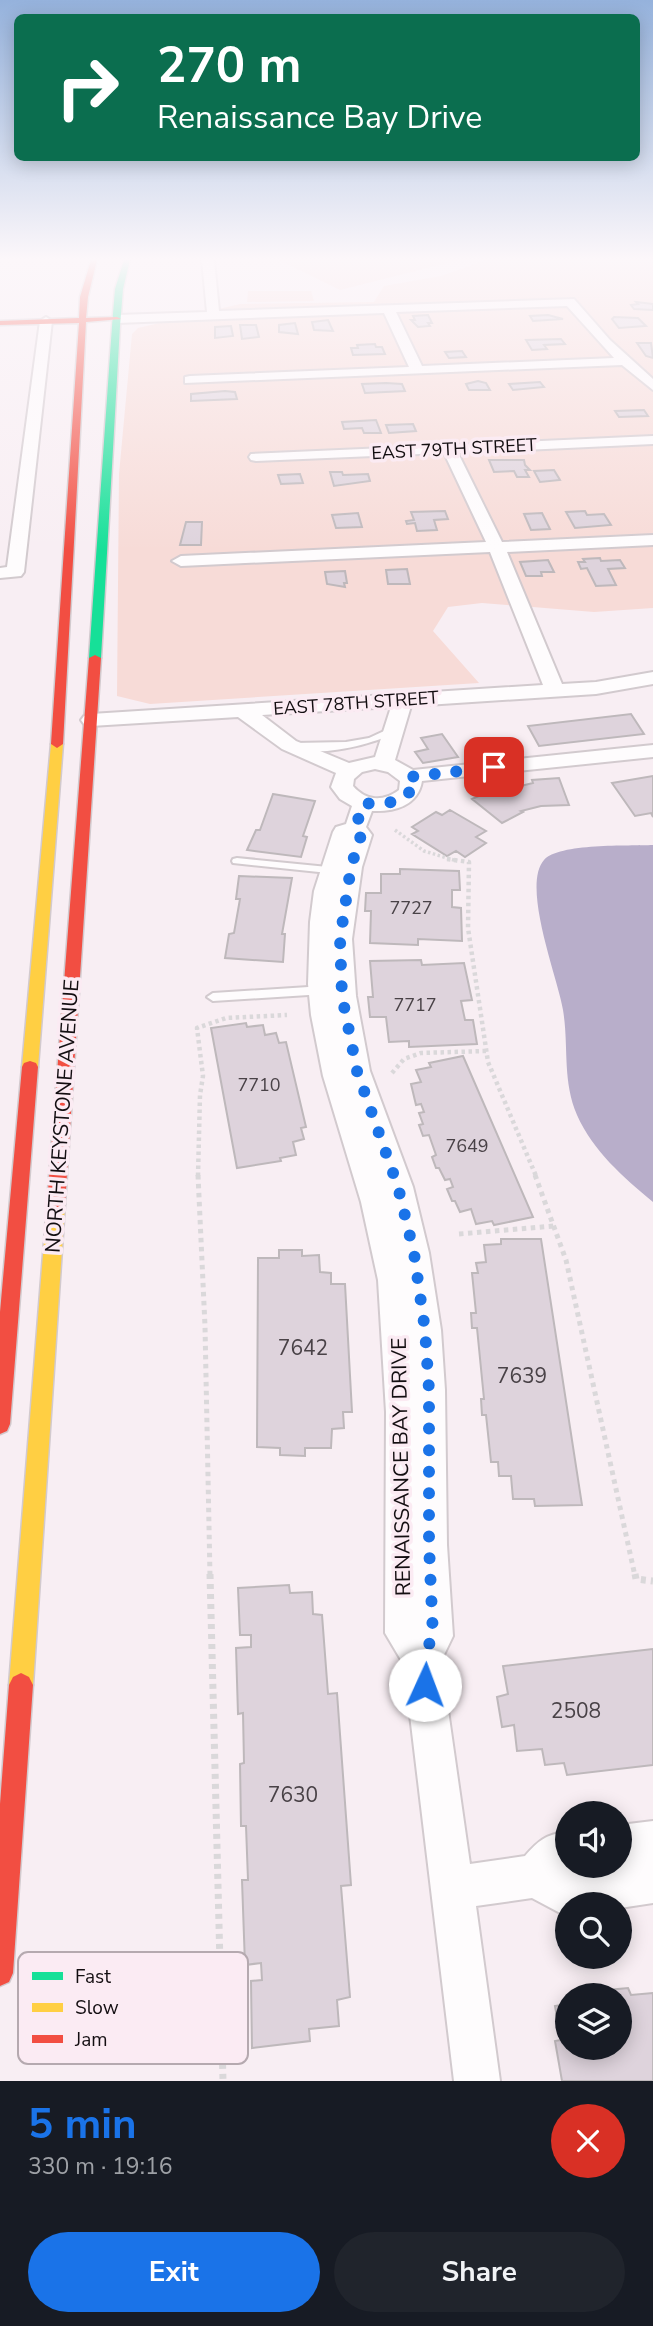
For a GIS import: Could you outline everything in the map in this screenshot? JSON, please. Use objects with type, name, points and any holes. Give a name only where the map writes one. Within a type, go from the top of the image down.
[{"type":"main road","name":"NORTH KEYSTONE AVENUE","points":[[0,1973],[75,721],[82,357]]},
{"type":"main road","name":"NORTH KEYSTONE AVENUE","points":[[0,1423],[113,357]]},
{"type":"street","points":[[8,573],[41,357]]},
{"type":"street","points":[[410,357],[416,370]]},
{"type":"street","points":[[623,357],[653,386]]},
{"type":"street","points":[[190,380],[628,361]]},
{"type":"street","name":"EAST 79TH STREET","points":[[256,457],[653,440]]},
{"type":"street","points":[[449,449],[496,548],[555,690]]},
{"type":"street","points":[[181,561],[653,540]]},
{"type":"street","name":"EAST 78TH STREET","points":[[75,721],[611,687],[653,678]]},
{"type":"street","points":[[383,764],[403,699]]},
{"type":"street","points":[[242,710],[291,746],[349,771]]},
{"type":"street","points":[[408,777],[455,770],[582,761],[653,751]]},
{"type":"street","points":[[367,764],[383,764],[400,769],[408,777],[411,786],[409,793],[399,800],[359,816],[342,787],[342,781],[349,771],[367,764]]},
{"type":"street","name":"RENAISSANCE BAY DRIVE","points":[[359,816],[361,835],[341,872],[340,939],[331,989],[398,1187],[414,1253],[425,1330],[429,1390],[429,1545],[433,1636],[422,1659],[477,2081]]},
{"type":"street","points":[[632,1845],[653,1842]]},
{"type":"street","points":[[452,1888],[552,1864],[564,1894],[653,1882]]},
{"type":"lane","points":[[291,746],[350,744],[387,734],[395,729]]},
{"type":"lane","points":[[237,861],[341,872]]},
{"type":"lane","points":[[213,997],[331,989]]},
{"type":"path","points":[[395,830],[409,838],[410,842],[422,851],[437,858],[469,862],[468,928],[488,1062],[566,1260],[636,1579],[653,1581]]},
{"type":"path","points":[[219,1952],[205,1326],[198,1192],[200,1095],[204,1076],[197,1028],[202,1023],[215,1020],[286,1015]]},
{"type":"path","points":[[392,1073],[404,1059],[421,1053],[486,1051]]},
{"type":"path","points":[[459,1234],[554,1226]]},
{"type":"shaded area","points":[[130,357],[653,357],[653,608],[594,612],[482,603],[448,607],[433,631],[479,683],[150,704],[117,696],[119,474]]},
{"type":"shaded area","points":[[653,845],[653,1202],[600,1152],[584,1128],[572,1102],[563,1010],[543,933],[537,890],[538,873],[544,860],[552,855],[579,848]]},
{"type":"building","points":[[478,381],[486,383],[490,390],[469,390],[466,384]]},
{"type":"building","points":[[540,382],[544,387],[513,390],[509,384]]},
{"type":"building","points":[[362,384],[402,384],[405,391],[365,393]]},
{"type":"building","points":[[235,392],[237,399],[191,401],[191,394]]},
{"type":"building","points":[[644,410],[648,416],[619,417],[615,411]]},
{"type":"building","points":[[376,420],[381,433],[364,433],[362,428],[344,429],[342,422]]},
{"type":"building","points":[[413,424],[416,431],[389,433],[386,425]]},
{"type":"building","points":[[489,460],[524,460],[530,470],[525,470],[529,477],[517,477],[514,471],[494,472]]},
{"type":"building","points":[[554,470],[560,480],[540,482],[534,471]]},
{"type":"building","points":[[330,472],[342,472],[343,475],[368,474],[370,481],[334,486]]},
{"type":"building","points":[[300,474],[303,483],[281,484],[278,475]]},
{"type":"building","points":[[445,511],[448,519],[434,520],[437,530],[417,531],[415,523],[407,524],[406,521],[414,520],[411,512]]},
{"type":"building","points":[[585,511],[587,515],[604,514],[611,525],[575,528],[566,512]]},
{"type":"building","points":[[358,513],[362,527],[336,528],[332,515]]},
{"type":"building","points":[[542,513],[550,529],[531,530],[524,514]]},
{"type":"building","points":[[186,522],[202,522],[201,545],[180,545]]},
{"type":"building","points":[[600,558],[601,561],[620,560],[625,568],[608,569],[616,585],[596,586],[587,568],[581,569],[578,562]]},
{"type":"building","points":[[548,560],[554,572],[541,572],[542,576],[526,576],[520,562]]},
{"type":"building","points":[[407,569],[410,584],[388,584],[386,570]]},
{"type":"building","points":[[345,571],[345,587],[327,584],[325,572]]},
{"type":"building","points":[[631,714],[644,734],[539,746],[528,726]]},
{"type":"building","points":[[442,734],[458,757],[423,763],[415,752],[428,749],[421,738]]},
{"type":"building","points":[[653,776],[653,817],[651,813],[635,816],[612,783]]},
{"type":"building","points":[[559,778],[569,805],[541,806],[521,811],[523,812],[502,823],[472,799],[492,790],[496,792],[533,783],[532,780]]},
{"type":"building","points":[[273,794],[315,801],[303,836],[307,837],[301,857],[247,850],[256,830],[260,830]]},
{"type":"building","points":[[450,810],[486,831],[476,837],[486,843],[465,857],[456,851],[447,856],[412,834],[418,831],[412,827],[436,812],[442,815]]},
{"type":"building","points":[[400,869],[459,871],[460,890],[452,890],[452,907],[461,908],[462,941],[418,939],[418,945],[370,943],[371,911],[365,911],[366,893],[381,893],[381,874],[400,874]]},
{"type":"building","points":[[239,876],[292,878],[282,934],[285,934],[283,962],[225,958],[229,934],[234,933],[240,899],[236,899]]},
{"type":"building","points":[[421,960],[422,965],[464,963],[472,1000],[461,1001],[465,1020],[473,1020],[477,1044],[409,1047],[409,1041],[389,1042],[386,1017],[370,1017],[368,997],[373,997],[370,961]]},
{"type":"building","points":[[246,1023],[247,1027],[263,1025],[265,1035],[276,1033],[279,1043],[286,1042],[306,1127],[301,1128],[304,1139],[293,1142],[296,1155],[280,1158],[281,1161],[237,1168],[211,1028]]},
{"type":"building","points":[[463,1056],[533,1217],[494,1225],[492,1221],[476,1224],[471,1209],[460,1212],[455,1201],[452,1201],[447,1189],[453,1187],[450,1179],[445,1180],[439,1168],[436,1168],[432,1157],[436,1155],[429,1135],[423,1136],[419,1125],[423,1124],[419,1113],[424,1112],[421,1104],[416,1105],[411,1084],[421,1082],[416,1070],[431,1067],[429,1063]]},
{"type":"building","points":[[501,1239],[541,1239],[582,1505],[535,1506],[534,1499],[513,1499],[511,1476],[499,1476],[498,1462],[491,1462],[486,1415],[482,1415],[481,1399],[484,1399],[477,1328],[472,1328],[471,1313],[476,1313],[472,1273],[478,1273],[476,1263],[486,1262],[484,1245],[501,1244]]},
{"type":"building","points":[[279,1250],[302,1250],[302,1256],[319,1255],[320,1272],[331,1273],[331,1284],[345,1284],[352,1412],[343,1412],[344,1428],[332,1429],[331,1448],[305,1448],[305,1456],[280,1455],[280,1448],[257,1447],[258,1258],[279,1258]]},
{"type":"building","points":[[289,1585],[290,1593],[312,1592],[313,1614],[322,1615],[328,1694],[337,1693],[351,1885],[341,1886],[350,1997],[337,2000],[339,2026],[309,2029],[310,2041],[252,2048],[251,1981],[262,1980],[261,1963],[248,1965],[248,1952],[245,1952],[242,1880],[248,1880],[246,1826],[241,1826],[243,1713],[238,1714],[236,1648],[251,1647],[251,1635],[240,1635],[238,1588]]},
{"type":"building","points":[[653,1649],[653,1765],[567,1775],[564,1763],[545,1765],[542,1749],[517,1751],[514,1725],[502,1727],[497,1697],[508,1694],[503,1666]]},
{"type":"building","points":[[653,1993],[653,2081],[562,2081],[558,2060],[632,2060],[632,1995]]},
{"type":"traffic: fast","points":[[95,658],[114,357]]},
{"type":"traffic: slow","points":[[30,1067],[57,744]]},
{"type":"traffic: slow","points":[[21,1685],[56,1204]]},
{"type":"traffic: jam","points":[[57,744],[80,357]]},
{"type":"traffic: jam","points":[[56,1204],[95,658]]},
{"type":"traffic: jam","points":[[0,1424],[30,1067]]},
{"type":"traffic: jam","points":[[0,1973],[21,1685]]},
{"type":"route","points":[[425,1685],[422,1659],[433,1636],[429,1545],[429,1390],[425,1330],[414,1253],[398,1187],[362,1088],[352,1051],[342,996],[340,939],[351,867],[361,835],[355,828],[364,803],[384,805],[405,797],[411,786],[408,777],[494,767]]}]
